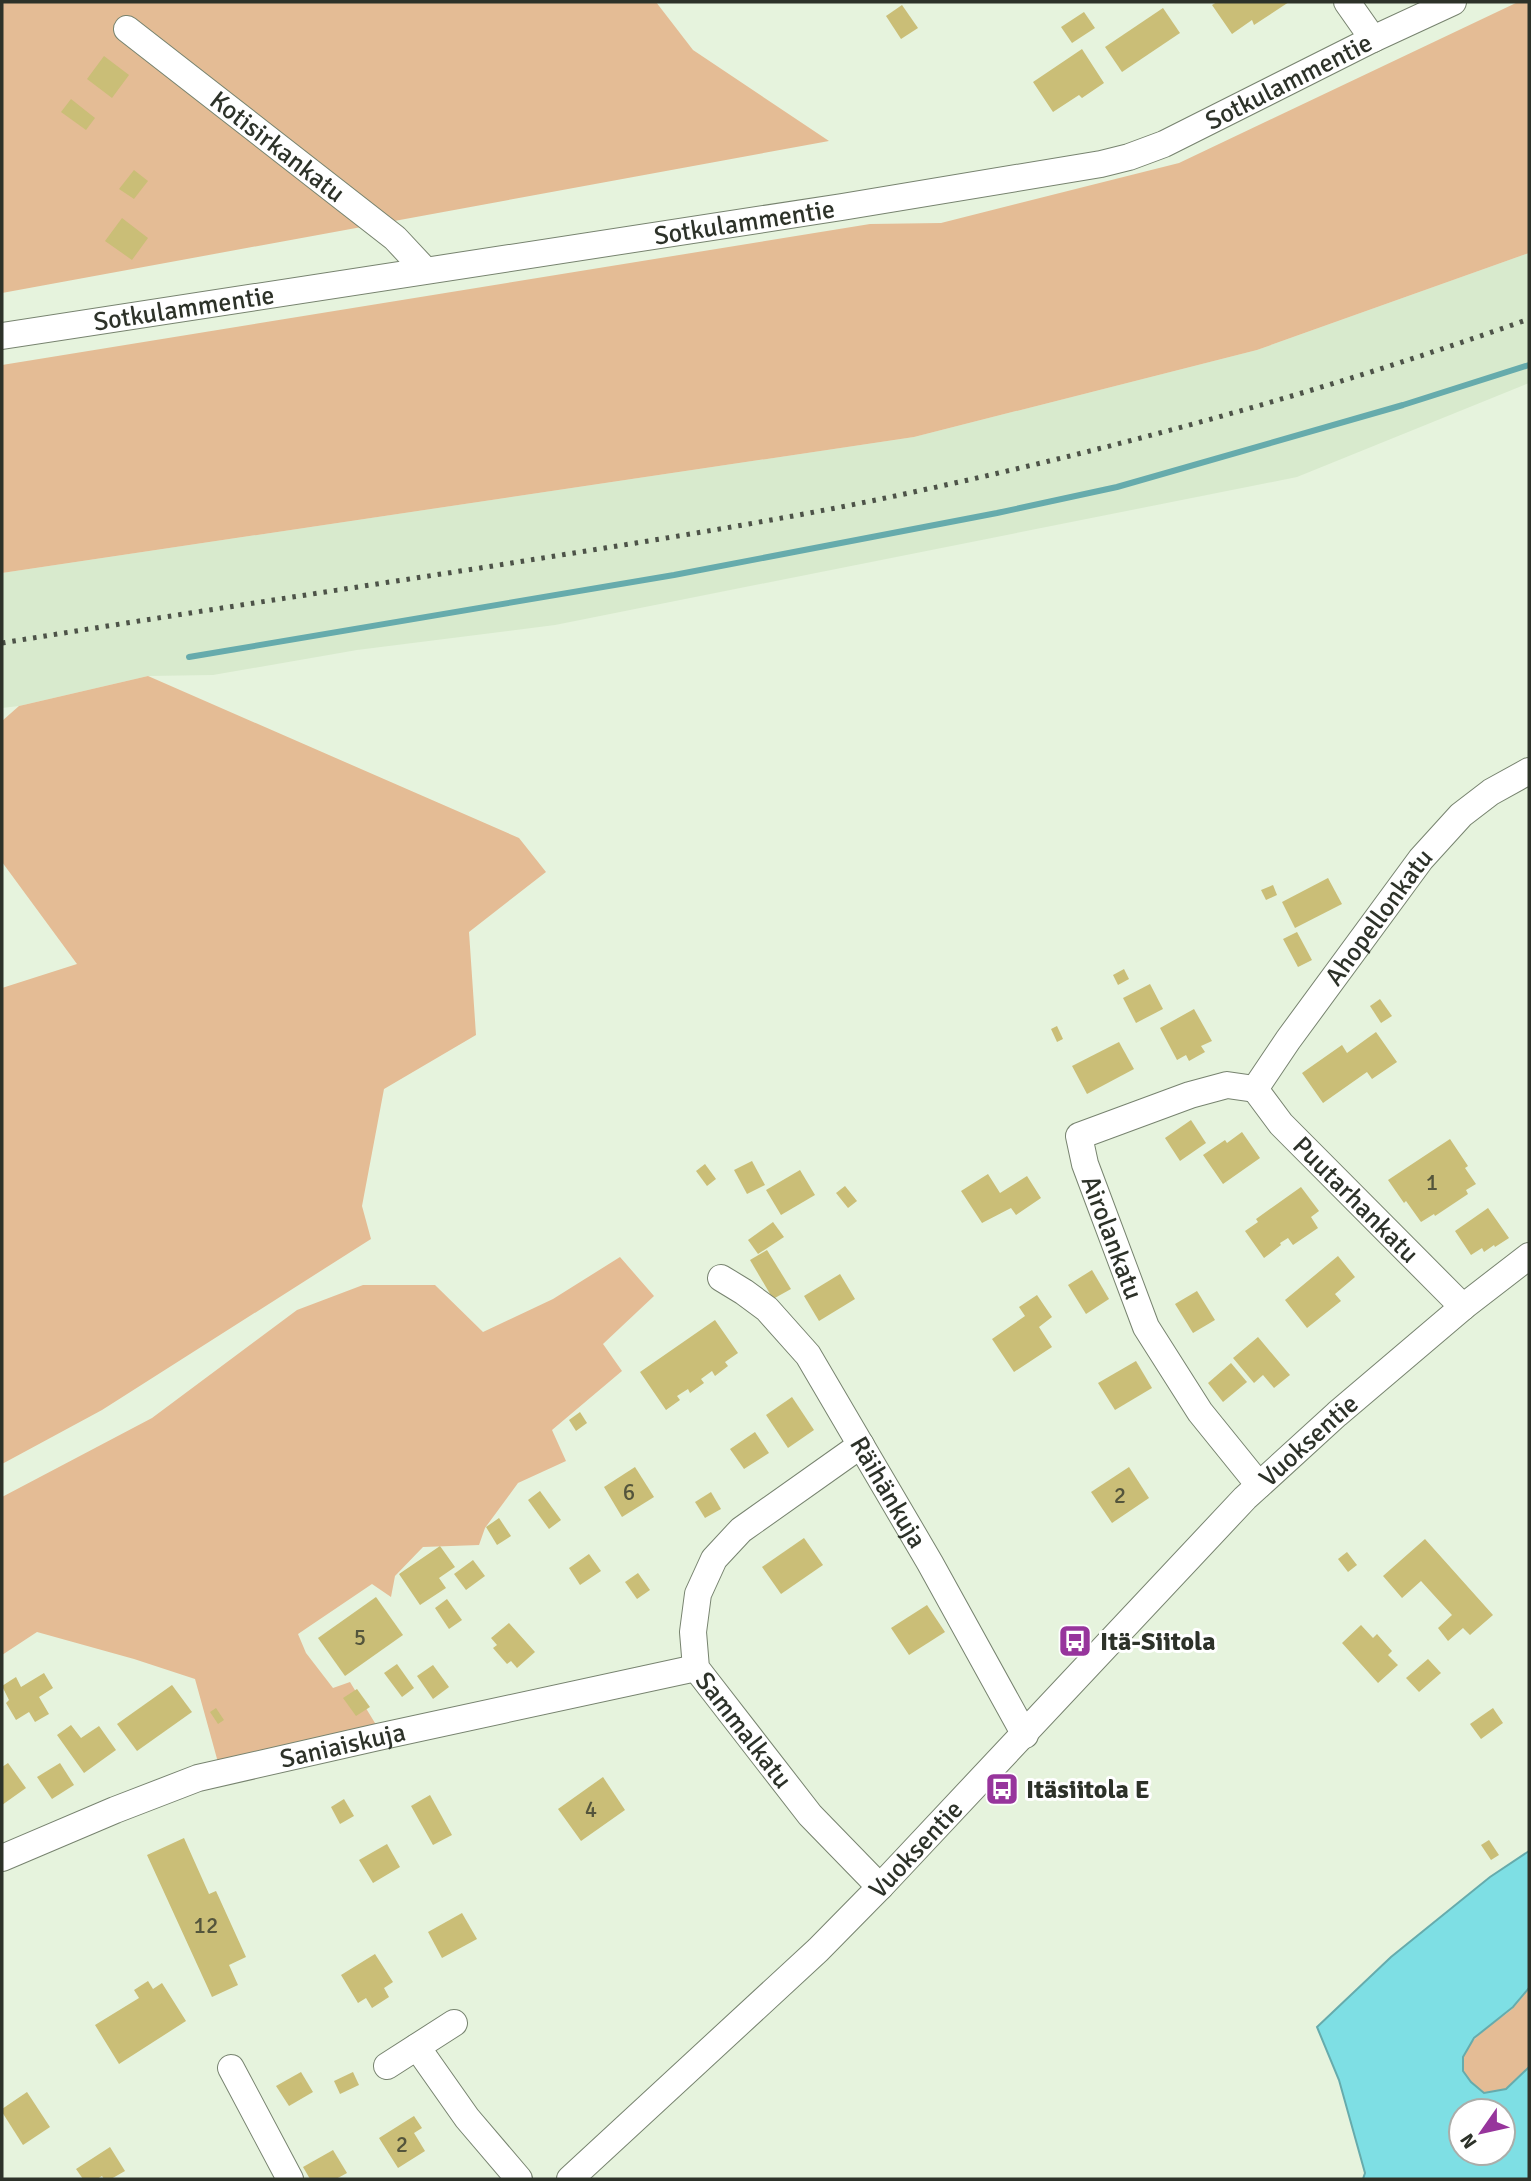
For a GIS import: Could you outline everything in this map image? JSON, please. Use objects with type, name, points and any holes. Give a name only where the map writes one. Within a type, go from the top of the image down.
[{"type":"street","points":[[1347,2],[1373,39]]},
{"type":"street","name":"Sotkulammentie","points":[[2,336],[1060,172],[1129,157],[1164,144],[1453,2]]},
{"type":"street","name":"Kotisirkankatu","points":[[127,29],[395,238],[424,269]]},
{"type":"street","name":"Ahopellonkatu","points":[[1255,1089],[1421,859],[1461,816],[1491,792],[1529,771]]},
{"type":"street","name":"Airolankatu","points":[[1255,1089],[1227,1085],[1190,1095],[1079,1136],[1085,1164],[1146,1327],[1200,1412],[1259,1485]]},
{"type":"street","name":"Puutarhankatu","points":[[1255,1089],[1281,1124],[1463,1307]]},
{"type":"street","name":"Vuoksentie","points":[[570,2179],[818,1950],[880,1888],[1219,1524],[1259,1485],[1337,1414],[1463,1307],[1529,1256]]},
{"type":"street","name":"Räihänkuja","points":[[720,1278],[760,1303],[787,1329],[808,1355],[930,1563],[1025,1735]]},
{"type":"street","name":"Sammalkatu","points":[[861,1446],[741,1530],[714,1559],[698,1594],[693,1632],[696,1668],[810,1815],[880,1888]]},
{"type":"street","name":"Saniaiskuja","points":[[2,1858],[198,1778],[696,1668]]},
{"type":"street","points":[[387,2066],[454,2023]]},
{"type":"street","points":[[417,2047],[467,2118],[519,2179]]},
{"type":"street","points":[[231,2068],[290,2179]]},
{"type":"shaded area","points":[[2,2],[656,2],[693,50],[829,141],[2,293]]},
{"type":"shaded area","points":[[1518,2],[1529,2],[1529,253],[1257,350],[914,437],[2,573],[2,365],[870,224],[941,223],[1179,163]]},
{"type":"shaded area","points":[[1529,253],[1529,383],[1297,477],[555,625],[357,650],[213,675],[148,676],[2,708],[2,573],[914,437],[1257,350]]},
{"type":"shaded area","points":[[148,676],[519,838],[546,872],[469,932],[476,1035],[384,1089],[362,1206],[371,1239],[102,1410],[2,1464],[2,988],[77,964],[2,862],[2,721],[19,706]]},
{"type":"shaded area","points":[[620,1257],[654,1296],[603,1344],[622,1371],[552,1430],[566,1461],[518,1483],[485,1528],[479,1545],[423,1547],[395,1576],[391,1597],[372,1584],[298,1634],[306,1653],[333,1688],[350,1682],[378,1728],[219,1766],[195,1679],[37,1632],[2,1655],[2,1497],[152,1418],[297,1310],[363,1285],[435,1285],[483,1332],[553,1299]]},
{"type":"shaded area","points":[[1529,1988],[1529,2067],[1506,2089],[1484,2093],[1464,2073],[1463,2060],[1466,2051],[1479,2034],[1512,2009]]},
{"type":"water","points":[[1529,1851],[1529,1988],[1513,2007],[1474,2038],[1463,2057],[1463,2071],[1484,2093],[1506,2089],[1529,2067],[1529,2179],[1363,2179],[1365,2173],[1339,2080],[1317,2027],[1391,1957],[1490,1877]]},
{"type":"building","points":[[1217,2],[1289,2],[1254,25],[1252,20],[1232,34],[1212,5]]},
{"type":"building","points":[[902,5],[918,28],[901,39],[886,16]]},
{"type":"building","points":[[1163,8],[1180,33],[1122,72],[1105,47]]},
{"type":"building","points":[[1084,12],[1095,28],[1072,43],[1061,27]]},
{"type":"building","points":[[1082,49],[1104,83],[1082,98],[1079,95],[1053,112],[1033,82]]},
{"type":"building","points":[[104,56],[129,75],[112,98],[87,79]]},
{"type":"building","points":[[71,99],[95,118],[86,130],[61,112]]},
{"type":"building","points":[[134,170],[148,181],[134,199],[119,189]]},
{"type":"building","points":[[122,218],[148,238],[132,260],[105,241]]},
{"type":"building","points":[[1328,878],[1342,904],[1295,928],[1282,902]]},
{"type":"building","points":[[1273,885],[1277,895],[1266,900],[1261,890]]},
{"type":"building","points":[[1297,932],[1312,960],[1298,967],[1283,939]]},
{"type":"building","points":[[1124,969],[1129,979],[1118,985],[1113,975]]},
{"type":"building","points":[[1150,984],[1163,1009],[1136,1023],[1123,998]]},
{"type":"building","points":[[1380,999],[1392,1016],[1381,1023],[1370,1006]]},
{"type":"building","points":[[1194,1009],[1212,1041],[1201,1046],[1205,1052],[1189,1061],[1186,1055],[1177,1060],[1160,1028]]},
{"type":"building","points":[[1057,1026],[1063,1039],[1057,1042],[1051,1029]]},
{"type":"building","points":[[1376,1032],[1397,1062],[1372,1079],[1367,1072],[1323,1103],[1302,1073],[1342,1045],[1347,1053]]},
{"type":"building","points":[[1119,1042],[1134,1069],[1087,1094],[1072,1066]]},
{"type":"building","points":[[1191,1120],[1206,1143],[1180,1161],[1165,1138]]},
{"type":"building","points":[[1242,1132],[1260,1158],[1223,1184],[1203,1155]]},
{"type":"building","points":[[1450,1139],[1476,1184],[1466,1190],[1468,1194],[1421,1222],[1388,1180]]},
{"type":"building","points":[[752,1161],[765,1185],[747,1194],[734,1170]]},
{"type":"building","points":[[705,1164],[716,1179],[707,1186],[696,1171]]},
{"type":"building","points":[[800,1170],[815,1195],[781,1215],[766,1190]]},
{"type":"building","points":[[988,1174],[1000,1193],[1027,1176],[1041,1198],[1016,1215],[1011,1208],[982,1223],[961,1191]]},
{"type":"building","points":[[845,1186],[857,1201],[848,1208],[836,1193]]},
{"type":"building","points":[[1301,1187],[1319,1211],[1311,1217],[1318,1228],[1293,1245],[1288,1238],[1264,1258],[1245,1231],[1258,1222],[1256,1219]]},
{"type":"building","points":[[1488,1208],[1509,1238],[1484,1252],[1482,1248],[1471,1255],[1455,1231]]},
{"type":"building","points":[[773,1222],[784,1237],[758,1254],[748,1240]]},
{"type":"building","points":[[767,1250],[791,1289],[773,1299],[750,1260]]},
{"type":"building","points":[[1338,1256],[1355,1277],[1335,1294],[1341,1301],[1307,1328],[1285,1300]]},
{"type":"building","points":[[1092,1270],[1109,1299],[1086,1314],[1068,1285]]},
{"type":"building","points":[[840,1274],[855,1299],[819,1321],[804,1296]]},
{"type":"building","points":[[1197,1291],[1215,1320],[1193,1333],[1175,1304]]},
{"type":"building","points":[[1037,1295],[1052,1317],[1039,1327],[1052,1347],[1014,1372],[992,1339],[1025,1316],[1019,1307]]},
{"type":"building","points":[[715,1320],[738,1353],[725,1362],[728,1366],[715,1376],[712,1371],[701,1379],[704,1383],[690,1393],[688,1389],[677,1396],[680,1400],[666,1410],[640,1372]]},
{"type":"building","points":[[1258,1337],[1290,1375],[1274,1388],[1263,1375],[1254,1383],[1233,1358]]},
{"type":"building","points":[[1136,1361],[1152,1388],[1115,1410],[1098,1383]]},
{"type":"building","points":[[1231,1363],[1247,1382],[1223,1402],[1208,1383]]},
{"type":"building","points":[[792,1397],[814,1430],[788,1448],[766,1415]]},
{"type":"building","points":[[580,1412],[587,1423],[576,1431],[569,1420]]},
{"type":"building","points":[[755,1432],[769,1453],[744,1469],[730,1449]]},
{"type":"building","points":[[635,1467],[654,1497],[622,1517],[604,1487]]},
{"type":"building","points":[[1129,1467],[1149,1498],[1112,1523],[1091,1492]]},
{"type":"building","points":[[540,1491],[561,1520],[549,1529],[528,1500]]},
{"type":"building","points":[[711,1492],[721,1509],[705,1518],[695,1502]]},
{"type":"building","points":[[499,1518],[511,1536],[497,1545],[486,1527]]},
{"type":"building","points":[[804,1538],[823,1565],[781,1594],[762,1567]]},
{"type":"building","points":[[1425,1539],[1493,1615],[1470,1635],[1463,1628],[1448,1641],[1438,1628],[1452,1615],[1421,1581],[1402,1598],[1383,1576]]},
{"type":"building","points":[[440,1546],[455,1567],[439,1578],[446,1588],[420,1605],[399,1574]]},
{"type":"building","points":[[1347,1552],[1357,1565],[1348,1572],[1338,1559]]},
{"type":"building","points":[[589,1554],[601,1571],[580,1585],[569,1568]]},
{"type":"building","points":[[473,1560],[485,1576],[466,1590],[454,1574]]},
{"type":"building","points":[[638,1573],[650,1590],[637,1599],[625,1582]]},
{"type":"building","points":[[376,1597],[403,1635],[345,1676],[318,1638]]},
{"type":"building","points":[[447,1599],[462,1620],[449,1629],[435,1608]]},
{"type":"building","points":[[927,1605],[945,1632],[909,1655],[891,1628]]},
{"type":"building","points":[[509,1623],[535,1652],[517,1668],[511,1661],[507,1664],[493,1648],[497,1645],[491,1638]]},
{"type":"building","points":[[1361,1625],[1373,1638],[1377,1634],[1392,1651],[1388,1655],[1398,1665],[1378,1683],[1342,1643]]},
{"type":"building","points":[[1428,1659],[1441,1673],[1419,1692],[1406,1678]]},
{"type":"building","points":[[397,1664],[414,1688],[402,1697],[384,1673]]},
{"type":"building","points":[[433,1665],[449,1687],[433,1699],[417,1676]]},
{"type":"building","points":[[44,1673],[53,1688],[39,1697],[49,1714],[35,1722],[29,1712],[16,1720],[6,1703],[9,1700],[2,1686],[16,1677],[21,1687]]},
{"type":"building","points":[[172,1685],[192,1712],[137,1751],[117,1724]]},
{"type":"building","points":[[357,1689],[370,1707],[356,1716],[343,1698]]},
{"type":"building","points":[[216,1708],[224,1720],[218,1724],[210,1712]]},
{"type":"building","points":[[1493,1708],[1503,1723],[1481,1739],[1470,1724]]},
{"type":"building","points":[[71,1725],[81,1738],[99,1726],[116,1750],[84,1773],[57,1735]]},
{"type":"building","points":[[8,1763],[26,1788],[2,1805],[2,1767]]},
{"type":"building","points":[[60,1763],[74,1785],[52,1799],[37,1777]]},
{"type":"building","points":[[603,1777],[625,1810],[581,1841],[558,1809]]},
{"type":"building","points":[[430,1795],[452,1835],[433,1845],[411,1806]]},
{"type":"building","points":[[344,1799],[354,1816],[340,1824],[331,1807]]},
{"type":"building","points":[[184,1838],[209,1894],[216,1891],[246,1957],[229,1965],[238,1985],[212,1997],[147,1855]]},
{"type":"building","points":[[1489,1840],[1499,1855],[1491,1860],[1481,1845]]},
{"type":"building","points":[[387,1844],[400,1867],[373,1883],[359,1860]]},
{"type":"building","points":[[462,1913],[477,1939],[442,1958],[428,1932]]},
{"type":"building","points":[[375,1954],[393,1982],[384,1988],[389,1997],[372,2008],[366,1998],[358,2003],[341,1975]]},
{"type":"building","points":[[148,1981],[153,1989],[162,1983],[186,2021],[119,2064],[95,2025],[139,1998],[134,1990]]},
{"type":"building","points":[[301,2072],[313,2092],[289,2106],[276,2086]]},
{"type":"building","points":[[353,2072],[359,2085],[340,2094],[334,2081]]},
{"type":"building","points":[[27,2092],[50,2127],[23,2145],[2,2109]]},
{"type":"building","points":[[414,2116],[422,2128],[414,2133],[425,2151],[398,2168],[379,2138]]},
{"type":"building","points":[[110,2147],[125,2171],[111,2179],[104,2179],[102,2176],[97,2179],[83,2179],[76,2169]]},
{"type":"building","points":[[333,2150],[347,2173],[336,2179],[310,2179],[303,2167]]},
{"type":"waterway","points":[[189,657],[674,575],[997,513],[1117,487],[1403,405],[1529,365]]},
{"type":"railway","points":[[2,643],[638,543],[871,501],[1037,464],[1203,421],[1367,373],[1529,319]]},
{"type":"place","name":"Itä-Siitola","points":[[1075,1641]]},
{"type":"place","name":"Itäsiitola E","points":[[1002,1789]]}]
